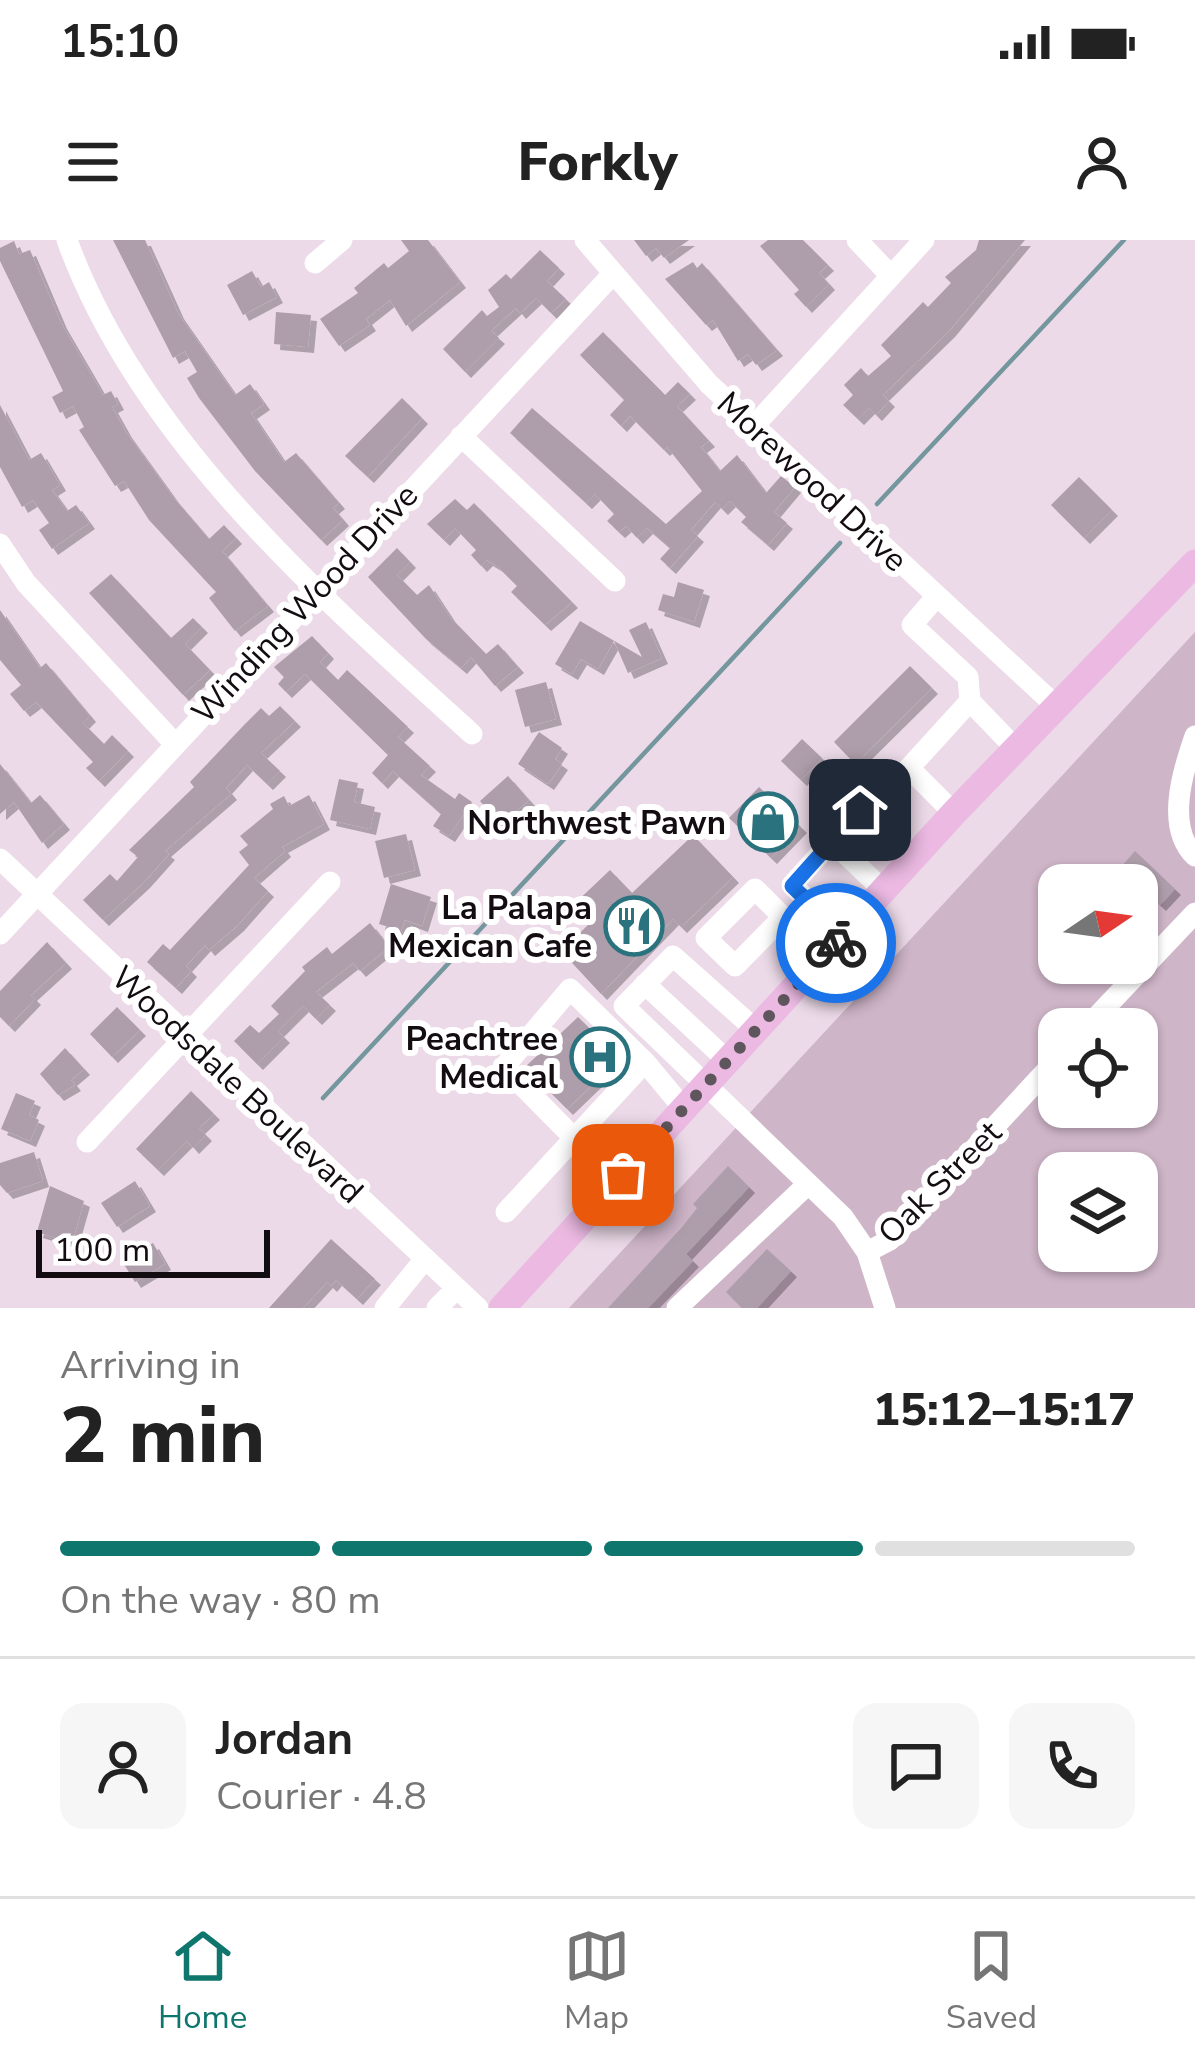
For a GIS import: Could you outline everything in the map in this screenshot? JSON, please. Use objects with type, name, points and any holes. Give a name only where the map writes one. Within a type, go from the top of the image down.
[{"type":"main road","points":[[502,1308],[954,813],[1195,563]]},
{"type":"street","points":[[67,240],[102,311],[176,433],[315,592],[472,734]]},
{"type":"street","points":[[314,263],[342,240]]},
{"type":"street","name":"Morewood Drive","points":[[585,240],[611,276],[754,426],[1057,706]]},
{"type":"street","points":[[857,240],[890,275]]},
{"type":"street","points":[[754,426],[924,240]]},
{"type":"street","name":"Winding Wood Drive","points":[[0,934],[611,276]]},
{"type":"street","points":[[461,436],[615,580]]},
{"type":"street","points":[[0,544],[26,583],[174,742]]},
{"type":"street","points":[[936,597],[912,625],[968,677],[970,701],[1016,749]]},
{"type":"street","points":[[968,677],[994,649]]},
{"type":"street","points":[[954,813],[909,769],[970,701]]},
{"type":"street","points":[[1195,736],[1179,811],[1180,836],[1195,856]]},
{"type":"street","points":[[827,777],[860,810],[792,886],[843,935]]},
{"type":"street","points":[[832,841],[884,891]]},
{"type":"street","name":"Woodsdale Boulevard","points":[[0,860],[478,1308]]},
{"type":"street","points":[[87,1142],[329,882]]},
{"type":"street","points":[[1105,1008],[1195,913]]},
{"type":"street","points":[[783,917],[823,957]]},
{"type":"street","points":[[756,1030],[673,956],[624,1006],[843,1217],[867,1252],[877,1306]]},
{"type":"street","points":[[645,984],[728,1061]]},
{"type":"street","points":[[574,1138],[504,1066],[570,988],[645,1062],[684,1109]]},
{"type":"street","points":[[506,1212],[645,1062]]},
{"type":"street","name":"Oak Street","points":[[867,1252],[890,1240],[1038,1080]]},
{"type":"street","points":[[677,1308],[808,1184]]},
{"type":"street","points":[[385,1308],[425,1259]]},
{"type":"street","points":[[437,1308],[457,1288]]},
{"type":"shaded area","points":[[1195,632],[1195,1308],[569,1308]]},
{"type":"building","points":[[113,240],[145,240],[178,313],[235,395],[250,384],[264,404],[251,413],[284,462],[296,453],[339,503],[333,508],[343,520],[321,540],[255,471],[199,398],[187,378],[197,372],[185,351],[173,358]]},
{"type":"building","points":[[401,240],[428,240],[460,282],[406,326],[390,300],[366,319],[370,325],[339,346],[320,319],[358,293],[354,288],[384,263],[388,268],[409,251]]},
{"type":"building","points":[[634,240],[689,240],[664,258],[656,248],[646,256]]},
{"type":"building","points":[[768,240],[803,240],[828,265],[819,273],[829,284],[806,307],[794,294],[799,290],[760,246]]},
{"type":"building","points":[[979,240],[1025,240],[949,331],[883,395],[889,401],[876,415],[869,408],[858,419],[843,405],[853,395],[844,385],[861,368],[868,376],[891,356],[881,345],[923,302],[928,307],[951,283],[945,277],[976,250]]},
{"type":"building","points":[[14,241],[19,254],[30,250],[61,323],[103,395],[111,391],[118,404],[112,407],[126,432],[173,497],[209,539],[224,525],[236,538],[222,551],[268,606],[235,631],[209,598],[216,592],[149,520],[124,481],[115,486],[79,430],[84,427],[73,406],[60,413],[52,397],[63,391],[0,261],[0,248]]},
{"type":"building","points":[[540,250],[559,268],[547,281],[566,299],[551,313],[536,298],[520,313],[516,308],[491,331],[499,338],[465,372],[443,349],[482,310],[487,316],[499,307],[488,290],[506,274],[511,279]]},
{"type":"building","points":[[693,262],[697,268],[702,263],[777,350],[756,365],[748,354],[738,361],[713,320],[706,325],[665,279]]},
{"type":"building","points":[[252,271],[261,287],[269,282],[277,297],[243,315],[227,285]]},
{"type":"building","points":[[276,312],[311,315],[308,347],[274,344]]},
{"type":"building","points":[[603,332],[665,395],[678,382],[690,394],[677,406],[709,441],[701,447],[720,471],[737,455],[766,493],[781,476],[795,487],[774,512],[787,523],[768,545],[741,522],[746,517],[730,501],[722,509],[715,502],[691,530],[698,536],[670,568],[660,559],[670,548],[647,528],[637,538],[626,526],[619,532],[607,521],[614,514],[595,494],[586,503],[510,433],[532,408],[666,524],[702,491],[667,447],[664,450],[630,416],[621,426],[610,415],[624,400],[580,355]]},
{"type":"building","points":[[402,398],[422,418],[368,477],[345,456]]},
{"type":"building","points":[[0,405],[29,460],[41,453],[60,485],[52,490],[67,511],[76,505],[89,523],[52,549],[39,530],[49,523],[33,500],[22,507],[0,467]]},
{"type":"building","points":[[1079,477],[1112,510],[1084,538],[1051,505]]},
{"type":"building","points":[[455,499],[467,510],[474,503],[572,602],[545,625],[511,592],[517,586],[497,566],[487,560],[481,566],[471,555],[476,550],[455,528],[444,540],[427,524]]},
{"type":"building","points":[[397,548],[410,562],[397,575],[417,595],[429,585],[450,617],[486,654],[498,644],[518,667],[495,686],[471,657],[461,668],[426,639],[368,577]]},
{"type":"building","points":[[111,574],[171,638],[193,618],[202,627],[185,644],[210,670],[183,695],[89,593]]},
{"type":"building","points":[[678,582],[704,590],[694,622],[658,610],[663,594],[674,597]]},
{"type":"building","points":[[0,610],[40,668],[46,663],[90,716],[83,723],[104,744],[112,735],[128,751],[99,781],[86,768],[93,762],[36,702],[24,711],[10,694],[21,685],[0,660]]},
{"type":"building","points":[[580,621],[642,657],[629,630],[646,622],[662,658],[628,673],[614,641],[598,669],[581,659],[572,674],[555,664]]},
{"type":"building","points":[[312,636],[328,653],[320,662],[338,680],[347,670],[408,727],[398,737],[430,766],[421,775],[455,799],[459,793],[472,802],[449,836],[433,826],[441,814],[393,771],[382,783],[372,773],[388,755],[305,674],[286,692],[278,684],[284,677],[274,667]]},
{"type":"building","points":[[910,666],[932,688],[855,764],[834,742]]},
{"type":"building","points":[[546,682],[556,719],[525,727],[515,690]]},
{"type":"building","points":[[280,706],[295,721],[261,753],[280,771],[267,784],[247,765],[226,788],[231,794],[165,851],[169,854],[144,882],[103,920],[83,900],[110,874],[117,881],[138,857],[129,850],[194,787],[190,782],[261,708],[269,716]]},
{"type":"building","points":[[539,732],[562,748],[555,759],[562,764],[548,784],[518,764]]},
{"type":"building","points":[[802,739],[822,758],[801,780],[781,761]]},
{"type":"building","points":[[0,764],[31,803],[40,795],[64,824],[42,843],[14,802],[0,814]]},
{"type":"building","points":[[508,776],[529,800],[501,825],[480,801]]},
{"type":"building","points":[[339,779],[358,783],[354,802],[375,807],[370,829],[330,820]]},
{"type":"building","points":[[759,787],[801,827],[771,858],[729,818]]},
{"type":"building","points":[[309,795],[324,824],[282,847],[285,851],[254,878],[268,891],[209,950],[205,945],[186,966],[191,971],[176,988],[147,962],[163,944],[170,950],[249,865],[239,852],[248,845],[240,836],[273,809],[270,804],[284,796],[289,806]]},
{"type":"building","points":[[406,834],[415,870],[384,878],[375,841]]},
{"type":"building","points":[[693,835],[733,877],[681,927],[673,919],[601,994],[561,951],[588,925],[571,907],[610,870],[632,893]]},
{"type":"building","points":[[1135,851],[1149,864],[1124,864]]},
{"type":"building","points":[[1158,873],[1175,889],[1158,903]]},
{"type":"building","points":[[391,884],[431,897],[422,926],[405,920],[401,931],[379,924]]},
{"type":"building","points":[[370,923],[389,947],[360,971],[353,963],[316,992],[330,1005],[316,1019],[303,1006],[278,1031],[284,1037],[257,1064],[234,1041],[250,1025],[259,1033],[279,1014],[271,1006],[305,971],[302,967],[327,947],[332,954]]},
{"type":"building","points":[[47,942],[66,963],[31,995],[35,999],[9,1026],[0,1017],[0,991]]},
{"type":"building","points":[[117,1007],[140,1030],[112,1057],[90,1034]]},
{"type":"building","points":[[578,1017],[620,1058],[567,1109],[525,1067]]},
{"type":"building","points":[[65,1048],[84,1069],[71,1080],[75,1085],[58,1095],[40,1074]]},
{"type":"building","points":[[191,1091],[214,1114],[199,1128],[206,1135],[193,1148],[187,1141],[158,1170],[136,1149]]},
{"type":"building","points":[[16,1093],[35,1101],[29,1115],[39,1120],[30,1141],[1,1129]]},
{"type":"building","points":[[34,1152],[43,1181],[7,1193],[0,1185],[0,1163]]},
{"type":"building","points":[[728,1166],[749,1187],[686,1254],[693,1261],[648,1308],[608,1308],[683,1226],[697,1208],[693,1204]]},
{"type":"building","points":[[135,1181],[150,1206],[117,1227],[101,1203]]},
{"type":"building","points":[[50,1186],[84,1201],[72,1243],[37,1232]]},
{"type":"building","points":[[331,1239],[375,1279],[357,1299],[336,1280],[331,1286],[327,1282],[303,1308],[269,1308]]},
{"type":"building","points":[[153,1243],[165,1264],[135,1282],[122,1261]]},
{"type":"building","points":[[767,1249],[791,1271],[757,1308],[742,1308],[726,1292]]},
{"type":"waterway","points":[[877,504],[1124,240]]},
{"type":"waterway","points":[[323,1098],[840,543]]},
{"type":"way so far","points":[[623,1175],[836,943]]},
{"type":"place","name":"Northwest Pawn","points":[[768,822]]},
{"type":"place","name":"La Palapa Mexican Cafe","points":[[634,926]]},
{"type":"place","name":"Peachtree Medical","points":[[600,1057]]},
{"type":"route","points":[[836,943],[843,935],[792,886],[860,810]]}]
